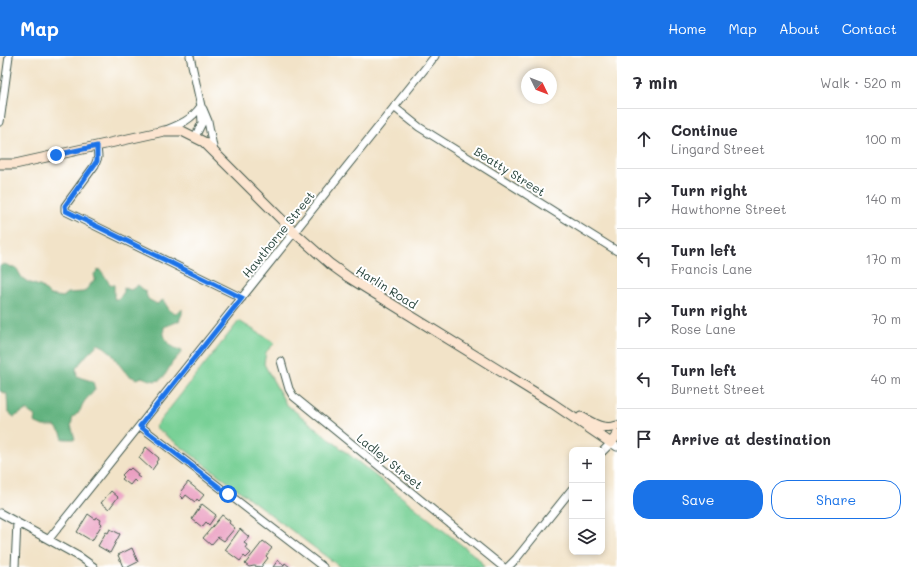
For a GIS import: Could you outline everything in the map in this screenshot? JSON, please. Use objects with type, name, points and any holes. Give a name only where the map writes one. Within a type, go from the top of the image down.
[{"type":"main road","name":"Harlin Road","points":[[0,164],[15,164],[164,131],[182,131],[196,137],[204,142],[294,232],[330,264],[348,277],[552,402],[614,445]]},
{"type":"main road","points":[[552,402],[603,427],[611,428],[617,426]]},
{"type":"main road","points":[[614,445],[617,435]]},
{"type":"street","points":[[0,122],[9,56]]},
{"type":"street","points":[[190,56],[201,106],[202,123],[196,137]]},
{"type":"street","name":"Hawthorne Street","points":[[49,539],[435,56]]},
{"type":"street","points":[[164,131],[186,121],[195,114],[201,106]]},
{"type":"street","points":[[201,106],[208,121],[214,152]]},
{"type":"street","name":"Beatty Street","points":[[394,107],[419,127],[617,251]]},
{"type":"street","points":[[97,146],[97,161],[65,206],[64,210],[242,298]]},
{"type":"street","name":"Ladley Street","points":[[281,361],[289,389],[293,396],[503,567]]},
{"type":"street","points":[[140,426],[323,567]]},
{"type":"street","points":[[605,450],[614,445]]},
{"type":"street","points":[[508,567],[569,493]]},
{"type":"street","points":[[0,514],[80,556],[94,567]]},
{"type":"street","points":[[15,567],[17,522]]},
{"type":"green space","points":[[4,264],[17,269],[22,278],[42,287],[50,295],[63,297],[68,293],[84,292],[95,279],[94,274],[99,269],[110,284],[114,285],[114,299],[118,299],[124,292],[124,288],[131,290],[138,285],[145,291],[148,299],[157,304],[163,300],[170,311],[176,313],[182,309],[182,314],[179,321],[164,327],[164,336],[168,343],[174,348],[182,351],[164,376],[161,379],[154,381],[142,377],[137,379],[131,376],[121,367],[109,351],[98,344],[76,368],[77,376],[93,382],[95,389],[85,400],[80,411],[73,417],[71,425],[75,439],[63,439],[61,433],[55,426],[43,426],[34,422],[35,416],[26,410],[14,417],[8,412],[7,394],[0,391],[0,266]]},
{"type":"green space","points":[[239,321],[275,343],[266,352],[264,364],[286,404],[479,559],[484,567],[340,567],[155,427]]},
{"type":"building","points":[[146,447],[159,458],[152,470],[139,458]]},
{"type":"building","points":[[131,468],[140,478],[136,482],[134,480],[130,485],[122,479],[124,477],[122,475]]},
{"type":"building","points":[[188,482],[204,495],[199,501],[197,499],[195,502],[186,495],[183,499],[180,496],[181,491]]},
{"type":"building","points":[[111,491],[118,497],[109,509],[101,503]]},
{"type":"building","points":[[202,504],[216,515],[209,525],[206,522],[202,527],[192,519]]},
{"type":"building","points":[[88,514],[95,519],[96,517],[101,520],[100,522],[102,524],[92,541],[77,532]]},
{"type":"building","points":[[222,515],[230,521],[229,523],[235,528],[224,541],[218,537],[211,545],[203,538]]},
{"type":"building","points":[[110,529],[120,534],[110,553],[98,546],[106,532],[108,533]]},
{"type":"building","points":[[240,529],[249,537],[244,543],[247,545],[245,548],[251,553],[246,558],[244,556],[240,561],[225,550]]},
{"type":"building","points":[[263,541],[272,548],[266,556],[268,558],[261,567],[249,567],[245,564]]},
{"type":"building","points":[[132,548],[138,562],[128,567],[123,567],[118,555]]},
{"type":"building","points":[[278,560],[284,565],[285,563],[290,567],[273,567]]},
{"type":"route","points":[[56,155],[97,146],[98,158],[95,165],[65,206],[64,210],[242,298],[140,426],[228,494]]}]
